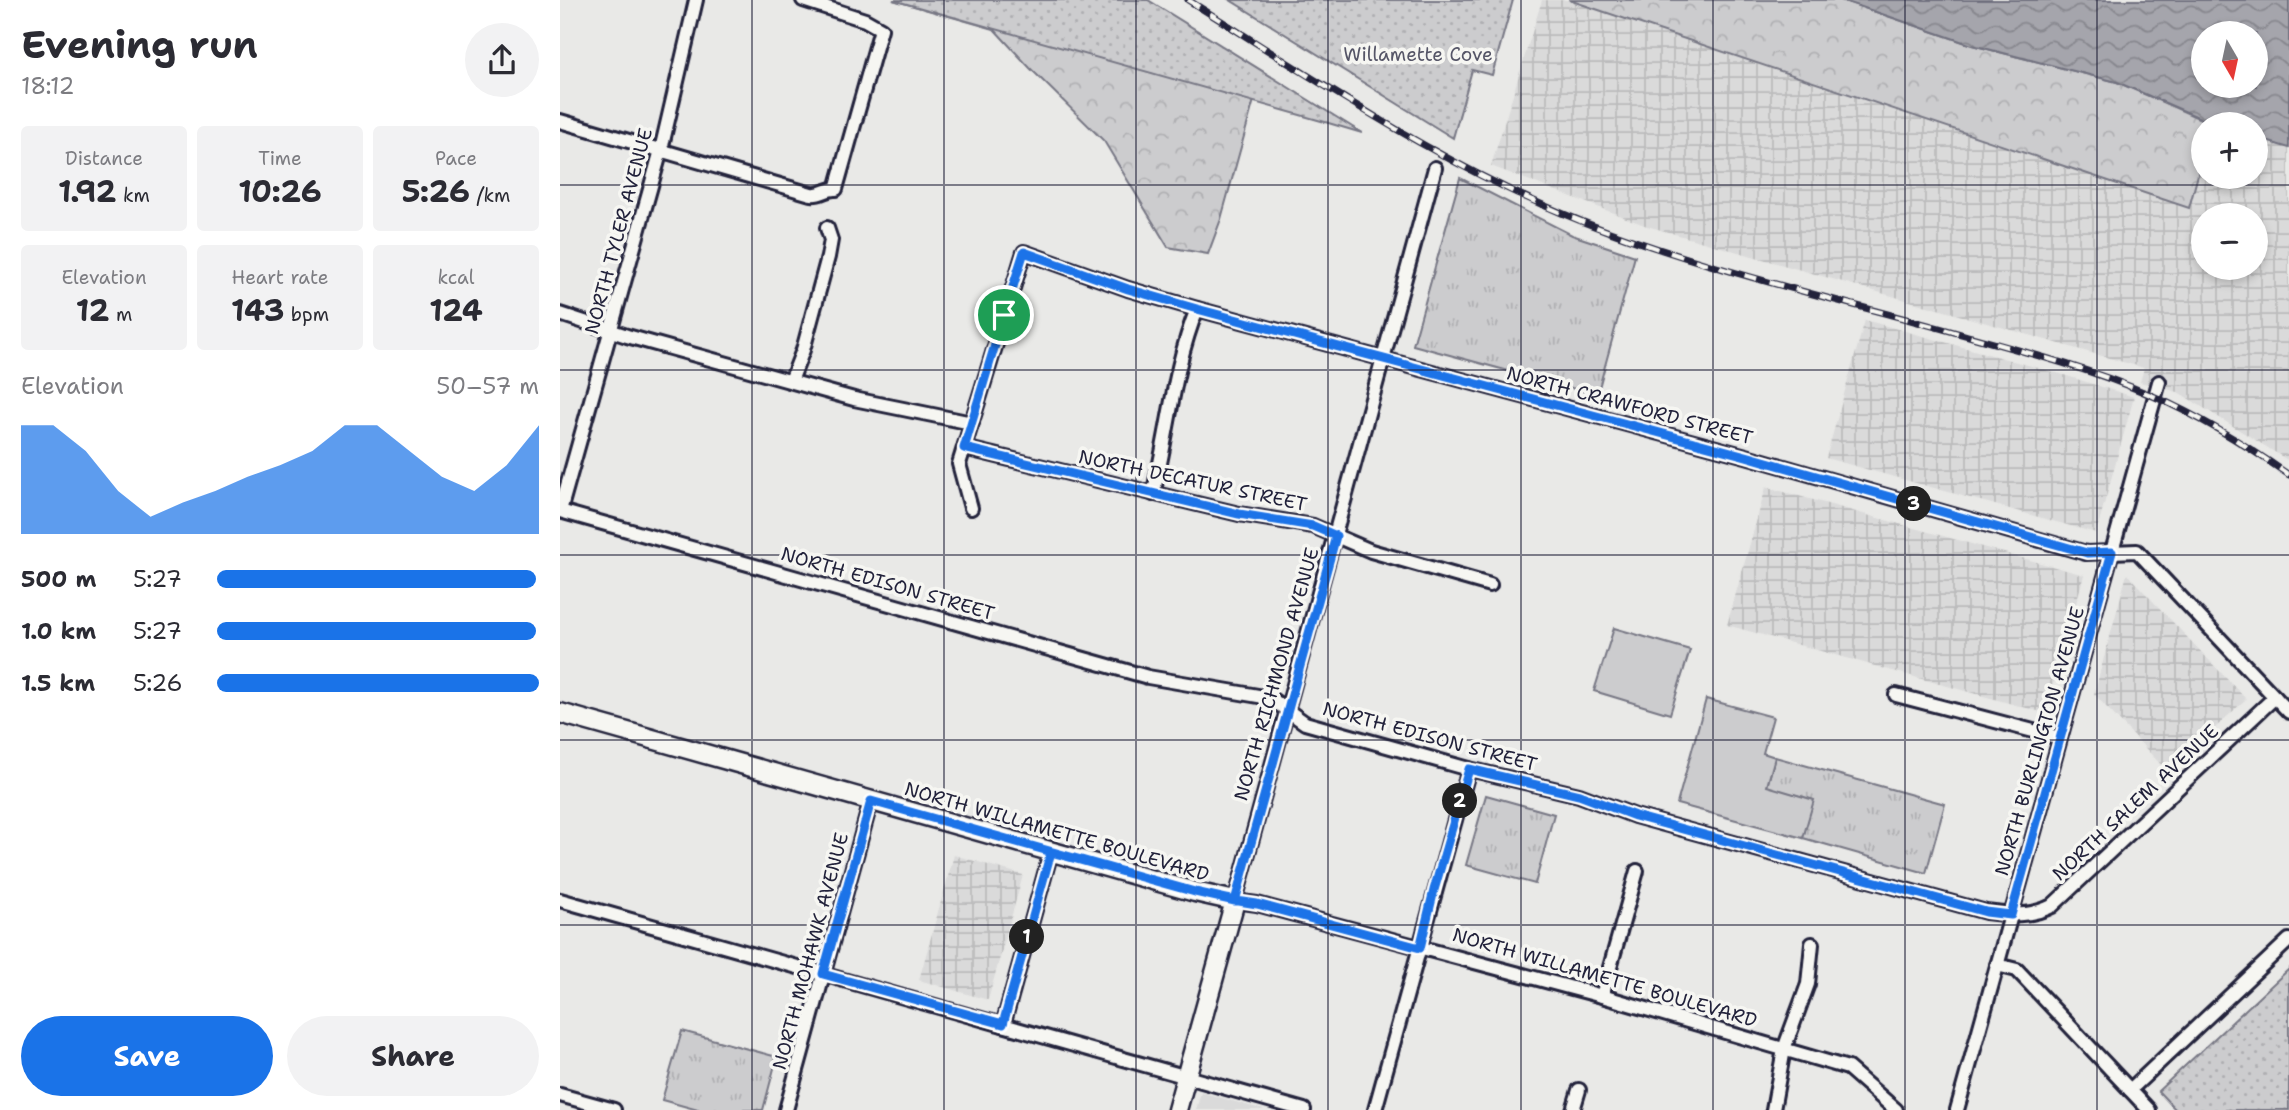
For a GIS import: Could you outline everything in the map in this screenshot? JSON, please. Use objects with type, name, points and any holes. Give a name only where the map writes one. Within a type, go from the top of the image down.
[{"type":"main road","name":"NORTH WILLAMETTE BOULEVARD","points":[[560,713],[1051,852],[1235,901]]},
{"type":"main road","name":"NORTH RICHMOND AVENUE","points":[[1177,1110],[1235,901]]},
{"type":"street","name":"NORTH TYLER AVENUE","points":[[560,511],[661,150],[696,0]]},
{"type":"street","points":[[560,121],[811,194],[818,195],[829,189],[836,189],[881,29],[865,20],[803,0]]},
{"type":"street","name":"NORTH RICHMOND AVENUE","points":[[1235,901],[1435,168]]},
{"type":"street","points":[[791,381],[803,350],[828,257],[831,240],[827,228]]},
{"type":"street","name":"NORTH CRAWFORD STREET","points":[[972,423],[1024,252],[1128,289],[1197,309],[1746,456],[2087,553],[2137,551],[2289,712]]},
{"type":"street","points":[[1153,494],[1185,337],[1197,309]]},
{"type":"street","points":[[560,314],[611,331],[854,399],[972,423],[959,464],[971,508]]},
{"type":"street","name":"NORTH BURLINGTON AVENUE","points":[[1957,1110],[2159,383]]},
{"type":"street","name":"NORTH DECATUR STREET","points":[[964,448],[1239,514],[1313,526],[1371,551],[1490,585]]},
{"type":"street","name":"NORTH EDISON STREET","points":[[560,511],[1148,677],[1270,698],[1305,723],[1469,769],[1579,795],[1635,816],[1986,912],[2011,915]]},
{"type":"street","points":[[1896,695],[2060,737]]},
{"type":"street","name":"NORTH SALEM AVENUE","points":[[2011,915],[2041,911],[2052,906],[2274,697]]},
{"type":"street","points":[[1375,1110],[1469,769]]},
{"type":"street","name":"NORTH MOHAWK AVENUE","points":[[786,1110],[871,801]]},
{"type":"street","points":[[1003,1024],[1051,852]]},
{"type":"street","points":[[1602,996],[1637,871]]},
{"type":"street","points":[[560,900],[1304,1110]]},
{"type":"street","name":"NORTH WILLAMETTE BOULEVARD","points":[[1235,901],[1257,904],[1602,996],[1848,1068],[1896,1110]]},
{"type":"street","points":[[2130,1090],[2289,940]]},
{"type":"street","points":[[1773,1110],[1784,1049],[1808,984],[1812,944]]},
{"type":"street","points":[[1997,965],[2017,970],[2149,1110]]},
{"type":"street","points":[[1573,1110],[1579,1090]]},
{"type":"street","points":[[560,1095],[614,1110]]},
{"type":"shaded area","points":[[1542,0],[1569,0],[2188,207],[2193,189],[2268,189],[2268,142],[2289,148],[2289,461],[2178,392],[2140,382],[2144,368],[1647,226],[1491,166]]},
{"type":"shaded area","points":[[1865,320],[2134,397],[2096,533],[1826,458]]},
{"type":"shaded area","points":[[1766,487],[2084,575],[2045,713],[1727,625]]},
{"type":"shaded area","points":[[2127,574],[2246,699],[2168,772],[2094,694]]},
{"type":"shaded area","points":[[954,855],[1023,875],[988,1000],[919,980]]},
{"type":"shaded area","points":[[1201,1092],[1264,1110],[1196,1110]]},
{"type":"green space","points":[[893,0],[1148,0],[1254,100],[1221,219],[1208,254],[1168,247],[1104,141],[994,29]]},
{"type":"green space","name":"Willamette Cove","points":[[893,0],[1148,0],[1362,133],[1325,122]]},
{"type":"green space","name":"Willamette Cove","points":[[1230,0],[1513,0],[1492,75],[1472,70],[1453,138]]},
{"type":"green space","points":[[1569,0],[1841,0],[1972,45],[2117,82],[2191,115],[2191,189],[2194,189],[2189,208]]},
{"type":"green space","points":[[1460,178],[1572,235],[1635,256],[1597,395],[1413,345]]},
{"type":"green space","points":[[1614,628],[1690,650],[1670,714],[1594,691]]},
{"type":"green space","points":[[1706,699],[1773,717],[1763,753],[1775,757],[1767,786],[1814,800],[1803,838],[1677,804]]},
{"type":"green space","points":[[1775,757],[1945,804],[1926,873],[1803,838],[1813,800],[1767,787]]},
{"type":"green space","points":[[1486,795],[1554,814],[1535,884],[1466,865]]},
{"type":"green space","points":[[2289,969],[2289,1110],[2176,1110],[2158,1091]]},
{"type":"green space","points":[[682,1031],[777,1057],[763,1110],[698,1110],[662,1100]]},
{"type":"water","points":[[1841,0],[2289,0],[2289,148],[2268,142],[2268,112],[2191,114],[2117,82],[1972,45]]},
{"type":"railway","points":[[1188,0],[1340,96],[1444,156],[1551,209],[1696,261],[2015,349],[2108,378],[2188,413],[2240,442],[2289,475]]},
{"type":"route","points":[[1004,315],[964,448],[1239,514],[1313,526],[1336,536],[1235,901],[1195,892],[1051,852],[1003,1024],[823,974],[871,801],[1195,892],[1211,896],[1235,901],[1257,904],[1420,948],[1469,769],[1579,795],[1635,816],[1986,912],[2011,915],[2112,552],[2087,553],[1746,456],[1197,309],[1128,289],[1024,252],[1004,315]]}]
